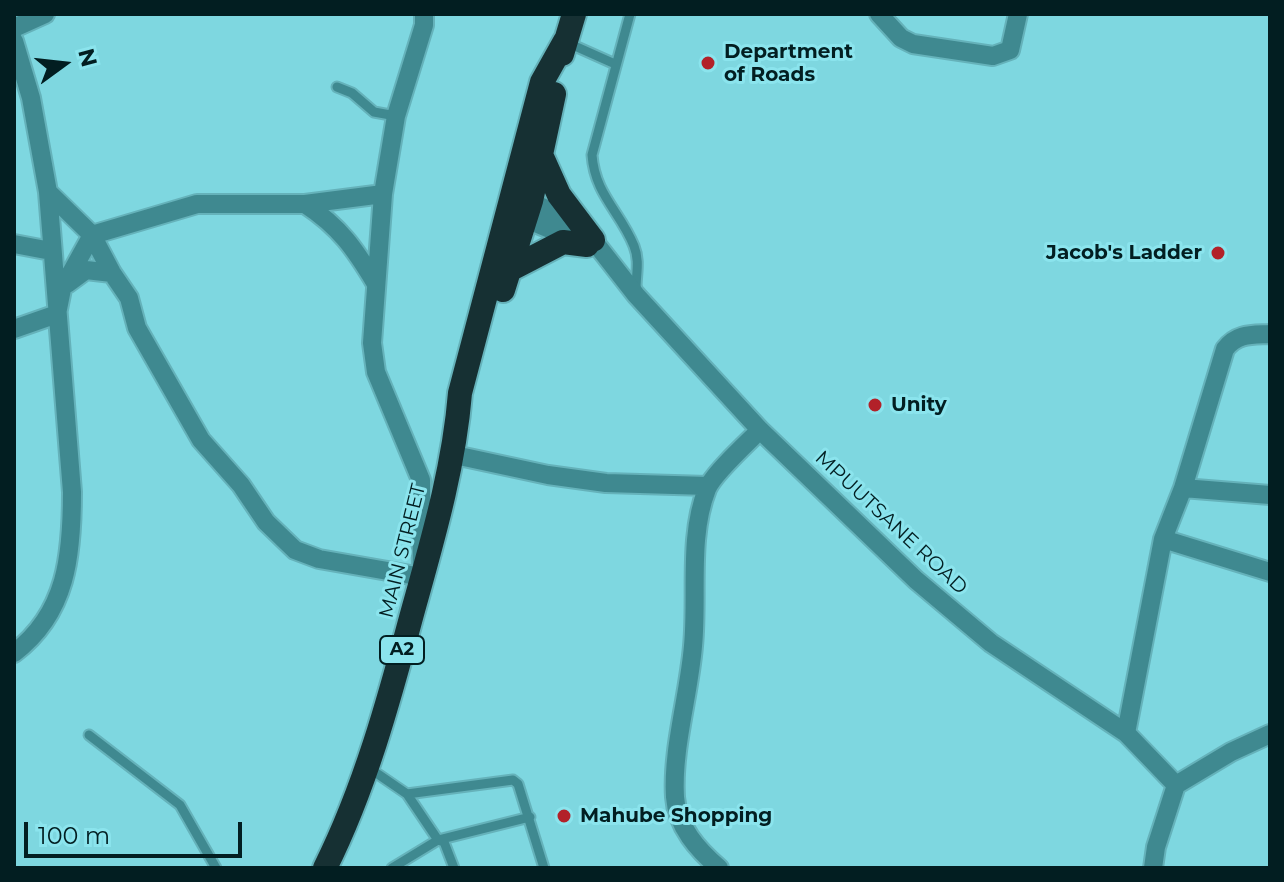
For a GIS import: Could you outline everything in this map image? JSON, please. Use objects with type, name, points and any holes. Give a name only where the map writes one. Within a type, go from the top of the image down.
[{"type":"highway","name":"A2","points":[[519,207],[542,157],[565,41],[574,14]]},
{"type":"highway","name":"A2","points":[[519,207],[542,82],[565,41]]},
{"type":"highway","points":[[542,157],[559,195],[596,247]]},
{"type":"highway","name":"MAIN STREET","points":[[457,425],[473,396],[509,270],[519,207]]},
{"type":"highway","name":"MAIN STREET","points":[[325,868],[384,715],[435,532],[457,425],[460,393],[519,207]]},
{"type":"highway","points":[[509,270],[563,242],[596,247]]},
{"type":"street","points":[[14,28],[45,14]]},
{"type":"street","points":[[48,192],[92,235],[129,298],[137,328],[201,440],[241,485],[266,522],[295,550],[319,559],[422,577],[421,480],[386,399],[372,343],[383,194],[396,116],[424,25],[424,14]]},
{"type":"street","points":[[879,14],[901,38],[913,44],[993,56],[1010,50],[1018,14]]},
{"type":"street","points":[[14,41],[31,98],[48,192],[72,492],[68,557],[53,610],[30,641],[14,653]]},
{"type":"street","points":[[57,314],[62,289],[92,235],[197,204],[305,204],[383,194]]},
{"type":"street","points":[[305,204],[329,220],[350,242],[376,284]]},
{"type":"street","name":"MPUUTSANE ROAD","points":[[519,207],[596,247],[760,430],[916,580],[991,643],[1126,733],[1176,785]]},
{"type":"street","points":[[14,244],[51,251]]},
{"type":"street","points":[[62,289],[86,270],[112,273]]},
{"type":"street","points":[[14,329],[57,314]]},
{"type":"street","points":[[1126,733],[1163,539],[1183,488],[1225,349],[1232,340],[1244,335],[1270,334]]},
{"type":"street","points":[[719,868],[703,855],[684,829],[675,799],[693,648],[698,523],[708,486],[760,430]]},
{"type":"street","points":[[450,454],[548,475],[606,483],[708,486]]},
{"type":"street","points":[[1183,488],[1270,495]]},
{"type":"street","points":[[1163,539],[1270,572]]},
{"type":"street","points":[[1153,868],[1156,847],[1176,785],[1231,752],[1270,734]]},
{"type":"lane","points":[[630,14],[592,155],[594,177],[634,246],[639,264],[636,295]]},
{"type":"lane","points":[[565,41],[615,64]]},
{"type":"lane","points":[[337,87],[352,93],[374,112],[396,116]]},
{"type":"lane","points":[[89,735],[180,805],[216,868]]},
{"type":"lane","points":[[366,766],[407,794],[438,840],[444,842],[454,868]]},
{"type":"lane","points":[[407,794],[513,780],[518,784],[530,817],[544,868]]},
{"type":"lane","points":[[392,868],[438,840],[530,817]]},
{"type":"place","name":"Department of Roads","points":[[708,63]]},
{"type":"place","name":"Jacob's Ladder","points":[[1218,253]]},
{"type":"place","name":"Unity","points":[[875,405]]},
{"type":"place","name":"Mahube Shopping","points":[[564,816]]}]
